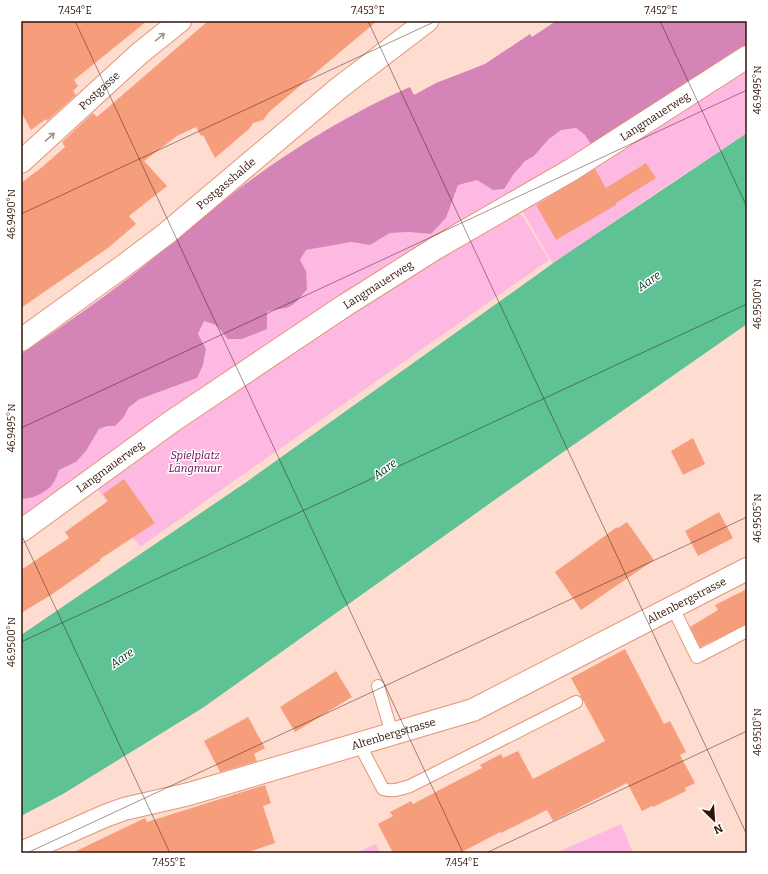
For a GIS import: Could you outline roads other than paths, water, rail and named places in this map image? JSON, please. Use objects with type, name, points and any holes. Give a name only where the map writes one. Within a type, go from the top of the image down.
[{"type":"street","name":"Postgasse","points":[[21,162],[140,53],[180,21]]},
{"type":"street","name":"Postgasshalde","points":[[21,340],[161,237],[339,88],[426,21]]},
{"type":"street","name":"Langmauerweg","points":[[21,531],[171,422],[344,306],[436,248],[571,170],[747,57]]},
{"type":"street","name":"Altenbergstrasse","points":[[21,853],[105,816],[189,794],[361,744],[459,715],[486,705],[747,569]]},
{"type":"lane","points":[[673,608],[697,657],[747,632]]},
{"type":"lane","points":[[378,686],[392,734]]},
{"type":"lane","points":[[361,744],[365,755],[384,789],[391,791],[410,786],[576,702]]},
{"type":"water","name":"Aare","points":[[747,133],[747,324],[503,494],[204,707],[63,794],[21,816],[21,635],[245,483],[559,259]]},
{"type":"park label","name":"Spielplatz Längmuur","points":[[195,461]]}]
